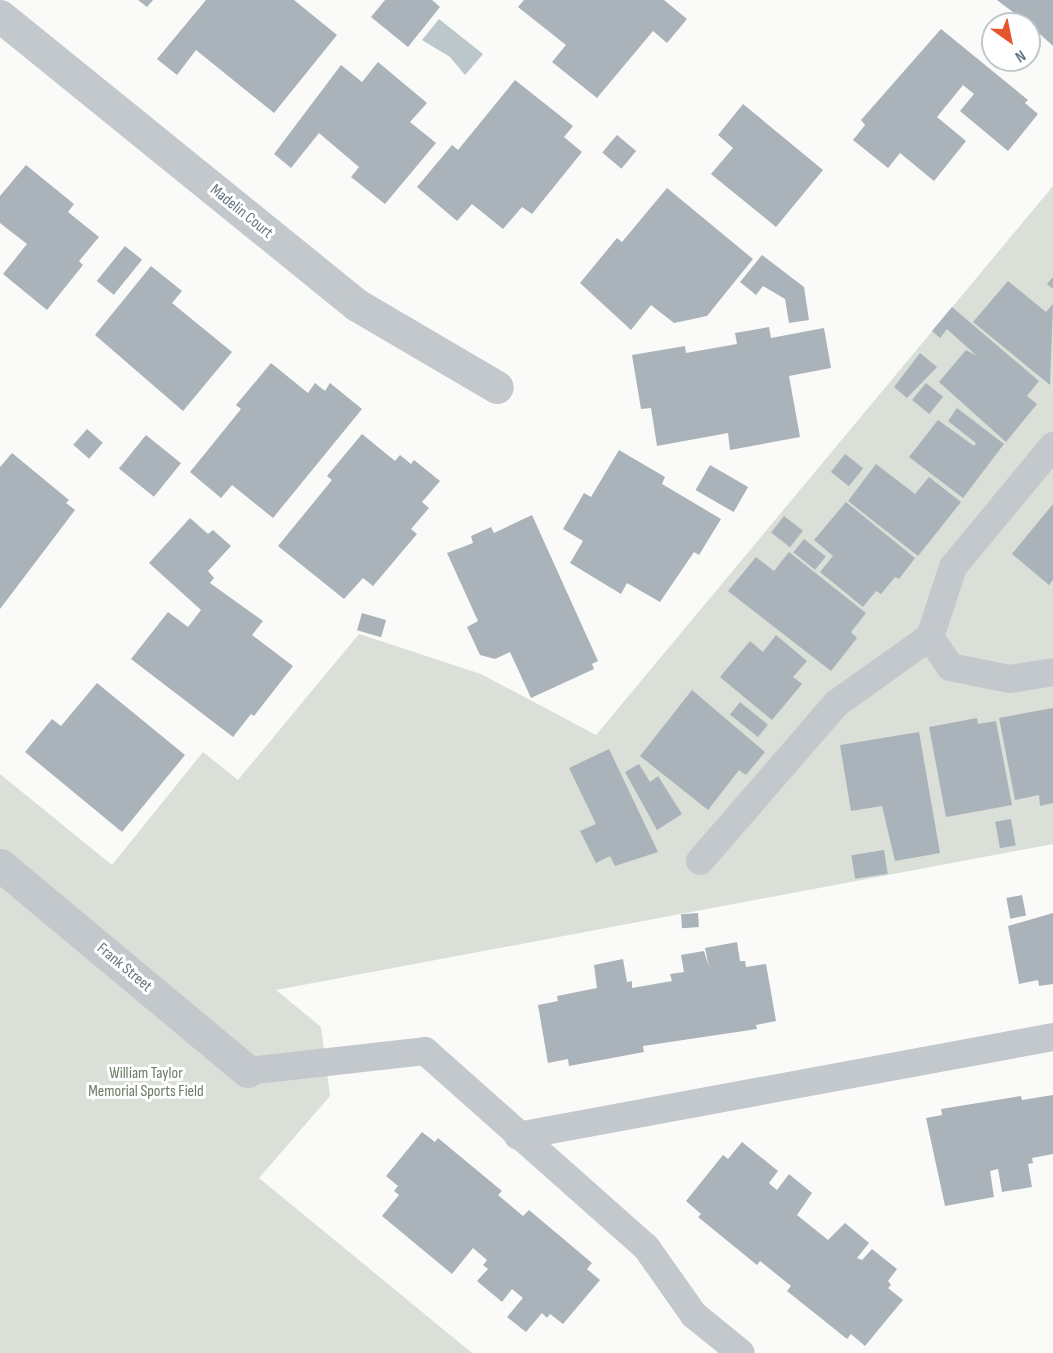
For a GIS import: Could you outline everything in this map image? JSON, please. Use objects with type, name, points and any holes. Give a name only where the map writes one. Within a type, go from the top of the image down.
[{"type":"street","name":"Madelin Court","points":[[0,16],[357,305],[497,387]]},
{"type":"street","name":"Frank Street","points":[[0,865],[247,1071]]},
{"type":"lane","points":[[700,861],[837,703],[930,637],[953,567],[1053,446]]},
{"type":"lane","points":[[930,637],[950,667],[1010,679],[1053,672]]},
{"type":"lane","points":[[518,1136],[1053,1037]]},
{"type":"lane","points":[[247,1071],[425,1051],[518,1136],[646,1247],[694,1316],[741,1353]]},
{"type":"green space","name":"William Taylor Memorial Sports Field","points":[[1053,186],[1053,844],[276,990],[321,1027],[330,1096],[259,1178],[472,1353],[0,1353],[0,774],[112,865],[203,752],[238,780],[359,634],[481,674],[596,735]]},
{"type":"shaded area","points":[[439,19],[483,54],[465,75],[450,57],[422,40]]},
{"type":"building","points":[[138,0],[153,0],[147,7]]},
{"type":"building","points":[[206,0],[294,0],[337,35],[274,113],[196,50],[177,75],[157,59]]},
{"type":"building","points":[[385,0],[432,0],[440,7],[408,47],[371,17]]},
{"type":"building","points":[[524,0],[664,0],[687,19],[667,43],[653,31],[597,98],[552,62],[566,45],[518,7]]},
{"type":"building","points":[[997,0],[1053,0],[1053,46],[1041,35],[1041,12],[1013,12]]},
{"type":"building","points":[[941,29],[981,62],[981,72],[994,72],[1028,100],[1025,103],[1038,114],[1008,151],[960,111],[974,94],[963,85],[937,117],[966,141],[934,181],[900,153],[888,168],[853,140],[865,125],[861,120]]},
{"type":"building","points":[[378,62],[427,103],[410,122],[436,143],[385,204],[351,177],[359,167],[319,133],[291,168],[274,154],[341,65],[362,82]]},
{"type":"building","points":[[515,80],[573,126],[564,137],[582,152],[532,214],[522,207],[503,229],[472,204],[457,221],[417,187],[452,145],[458,150]]},
{"type":"building","points":[[743,104],[823,170],[776,227],[711,174],[733,148],[718,135]]},
{"type":"building","points":[[617,135],[636,151],[621,169],[602,153]]},
{"type":"building","points":[[26,165],[74,204],[68,212],[99,237],[79,261],[83,265],[47,310],[3,274],[27,244],[0,223],[0,196]]},
{"type":"building","points":[[667,188],[753,259],[707,316],[674,323],[651,305],[631,330],[580,283],[617,238],[622,242]]},
{"type":"building","points":[[125,246],[142,260],[114,295],[97,281]]},
{"type":"building","points":[[762,255],[804,287],[809,320],[789,323],[785,299],[763,286],[756,295],[740,282]]},
{"type":"building","points":[[151,266],[182,291],[172,303],[232,352],[183,411],[95,335]]},
{"type":"building","points":[[1053,277],[1053,289],[1047,284]]},
{"type":"building","points":[[1008,281],[1046,312],[1053,304],[1050,385],[973,322]]},
{"type":"building","points":[[952,307],[1039,381],[1027,396],[1037,404],[1006,442],[939,382],[966,350],[977,356],[947,329],[940,338],[932,331]]},
{"type":"building","points":[[769,327],[771,338],[824,328],[831,368],[789,376],[800,437],[730,450],[728,433],[657,446],[651,408],[641,409],[632,355],[685,346],[686,353],[737,344],[735,333]]},
{"type":"building","points":[[920,353],[937,367],[907,398],[894,387]]},
{"type":"building","points":[[271,363],[308,393],[315,383],[325,391],[330,383],[362,409],[273,518],[232,485],[221,498],[190,472],[241,409],[236,405]]},
{"type":"building","points":[[926,383],[943,397],[929,414],[912,400]]},
{"type":"building","points":[[957,408],[1004,444],[963,498],[909,457],[938,420],[974,446],[976,443],[948,421]]},
{"type":"building","points":[[87,429],[103,443],[89,459],[73,445]]},
{"type":"building","points":[[362,434],[395,461],[400,455],[411,464],[414,460],[440,481],[422,502],[429,508],[411,529],[417,534],[373,586],[363,578],[344,599],[278,546],[332,480],[327,476]]},
{"type":"building","points":[[146,435],[181,463],[154,497],[119,468]]},
{"type":"building","points":[[619,450],[665,477],[662,484],[721,519],[699,555],[694,552],[660,602],[627,583],[621,594],[570,563],[583,541],[563,529],[584,493],[591,497]]},
{"type":"building","points":[[12,453],[69,500],[66,503],[75,510],[0,609],[0,467]]},
{"type":"building","points":[[845,454],[863,468],[849,486],[831,472]]},
{"type":"building","points":[[876,464],[915,494],[929,477],[961,502],[918,556],[848,501]]},
{"type":"building","points":[[710,465],[748,487],[734,512],[696,490]]},
{"type":"building","points":[[846,502],[915,558],[899,579],[895,577],[881,594],[876,591],[863,607],[820,572],[833,556],[814,540]]},
{"type":"building","points":[[1053,504],[1053,580],[1049,585],[1012,554]]},
{"type":"building","points":[[532,515],[598,661],[592,664],[594,669],[531,698],[510,652],[495,659],[480,655],[467,627],[478,621],[447,553],[473,543],[471,536],[491,527],[494,533]]},
{"type":"building","points":[[784,516],[803,531],[790,547],[771,533]]},
{"type":"building","points":[[190,518],[208,534],[213,530],[231,546],[208,571],[214,578],[210,583],[263,621],[252,635],[293,666],[254,716],[251,714],[233,737],[131,659],[168,612],[188,627],[201,610],[149,563]]},
{"type":"building","points":[[804,539],[826,557],[815,570],[793,552]]},
{"type":"building","points":[[789,552],[866,613],[851,632],[857,638],[831,671],[728,591],[756,557],[774,571]]},
{"type":"building","points":[[362,613],[386,620],[381,637],[357,630]]},
{"type":"building","points":[[776,635],[807,661],[793,677],[802,684],[772,720],[720,677],[750,641],[763,652]]},
{"type":"building","points":[[97,683],[185,755],[122,832],[25,752],[52,719],[61,726]]},
{"type":"building","points":[[692,690],[765,752],[746,775],[739,770],[708,810],[640,756]]},
{"type":"building","points":[[740,702],[768,725],[758,737],[730,714]]},
{"type":"building","points":[[1053,708],[1053,803],[1040,806],[1039,795],[1015,800],[999,718]]},
{"type":"building","points":[[977,718],[978,724],[996,721],[1012,805],[946,817],[929,727]]},
{"type":"building","points":[[919,732],[940,853],[895,861],[882,806],[851,811],[840,745]]},
{"type":"building","points":[[609,749],[658,852],[615,866],[610,856],[596,863],[580,831],[596,824],[569,768]]},
{"type":"building","points":[[639,764],[650,782],[658,776],[682,814],[657,830],[625,772]]},
{"type":"building","points":[[1011,819],[1016,846],[1000,848],[995,822]]},
{"type":"building","points":[[884,850],[888,874],[855,879],[851,855]]},
{"type":"building","points":[[1022,895],[1026,916],[1010,919],[1006,898]]},
{"type":"building","points":[[698,913],[699,927],[682,928],[681,914]]},
{"type":"building","points":[[1053,913],[1053,984],[1039,986],[1038,980],[1019,984],[1008,926]]},
{"type":"building","points":[[737,942],[740,961],[745,961],[746,967],[766,964],[776,1021],[756,1025],[757,1029],[643,1046],[644,1052],[569,1066],[568,1059],[548,1063],[538,1005],[558,1001],[557,996],[597,988],[594,965],[623,959],[627,982],[632,981],[632,988],[672,981],[670,974],[684,972],[681,955],[704,951],[709,967],[705,948]]},
{"type":"building","points":[[1053,1095],[1053,1154],[1032,1158],[1033,1163],[1028,1164],[1032,1187],[1002,1192],[998,1169],[990,1171],[994,1197],[945,1206],[926,1118],[942,1115],[941,1109],[1021,1096],[1022,1100]]},
{"type":"building","points":[[422,1132],[435,1142],[438,1138],[502,1191],[498,1195],[523,1216],[529,1210],[592,1263],[587,1269],[600,1280],[563,1324],[550,1314],[547,1318],[542,1313],[526,1332],[507,1317],[523,1298],[512,1289],[502,1302],[477,1281],[488,1269],[483,1265],[487,1260],[473,1248],[452,1274],[382,1216],[399,1195],[394,1191],[398,1186],[386,1176]]},
{"type":"building","points":[[742,1142],[778,1171],[769,1183],[777,1190],[789,1174],[812,1193],[797,1215],[828,1240],[845,1223],[869,1243],[857,1258],[862,1260],[872,1249],[897,1269],[888,1281],[891,1285],[888,1288],[903,1300],[865,1346],[851,1334],[847,1339],[787,1291],[791,1286],[760,1261],[757,1265],[698,1217],[701,1214],[686,1201],[723,1155],[728,1159]]}]
